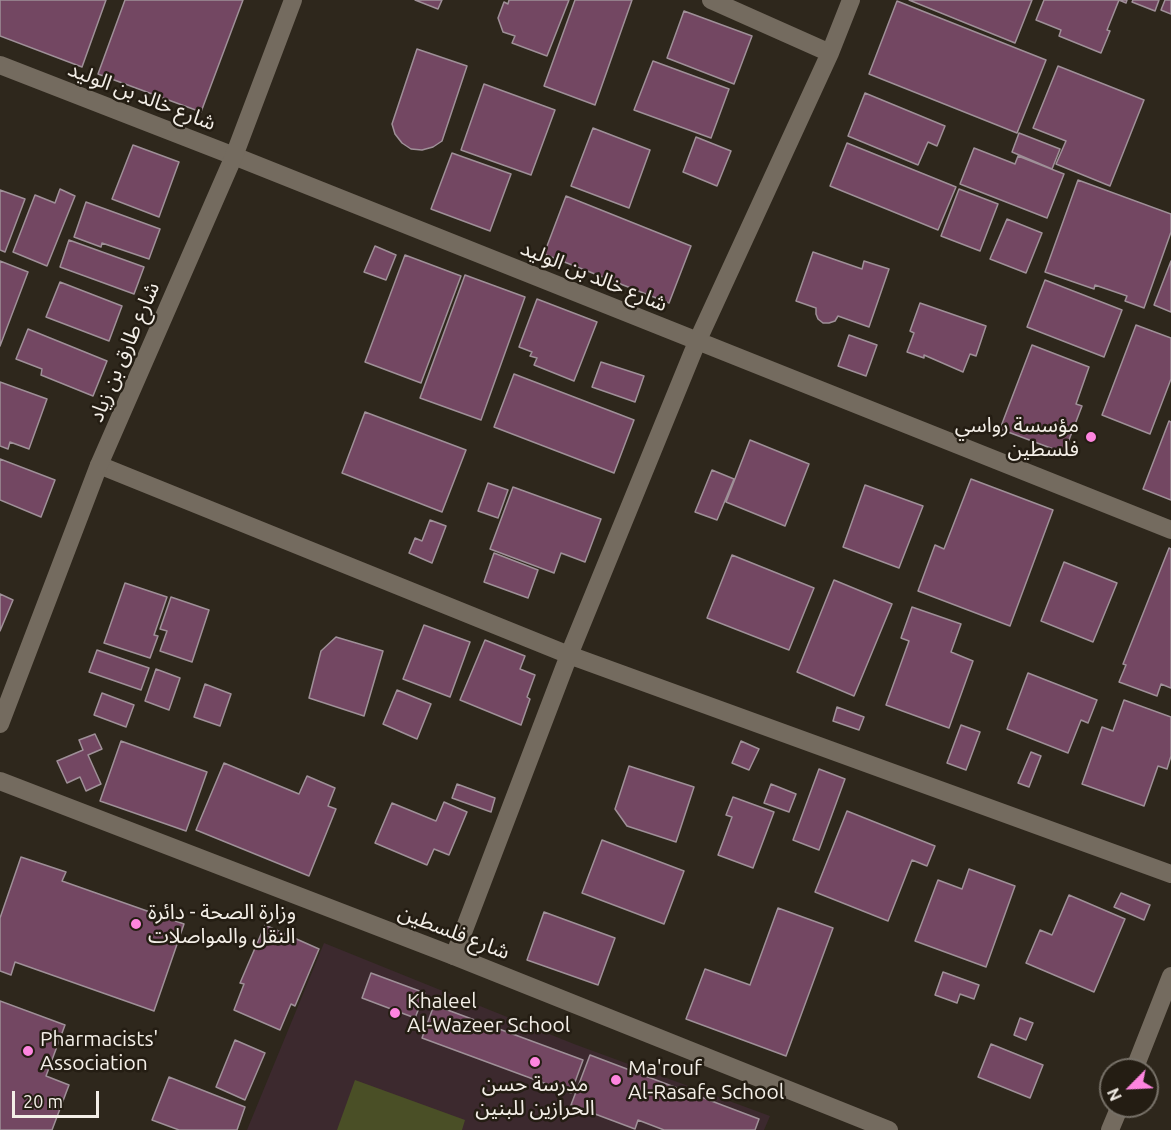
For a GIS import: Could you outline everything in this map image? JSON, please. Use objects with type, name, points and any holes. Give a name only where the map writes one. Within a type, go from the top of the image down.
[{"type":"street","name":"شارع طارق بن زياد","points":[[0,724],[99,465],[234,156],[293,0]]},
{"type":"street","points":[[711,0],[830,53]]},
{"type":"street","points":[[454,956],[569,655],[697,342],[830,53],[851,0]]},
{"type":"street","name":"شارع خالد بن الوليد","points":[[0,65],[1171,530]]},
{"type":"street","points":[[99,465],[569,655],[1171,874]]},
{"type":"street","name":"شارع فلسطين","points":[[0,781],[454,956],[889,1130]]},
{"type":"street","points":[[1139,1058],[1171,976]]},
{"type":"shaded area","name":"Khaleel Al-Wazeer School","points":[[324,943],[574,1044],[770,1116],[764,1130],[247,1130]]},
{"type":"green space","points":[[355,1080],[465,1120],[462,1130],[337,1130]]},
{"type":"building","points":[[0,0],[106,0],[82,67],[0,36]]},
{"type":"building","points":[[125,0],[243,0],[201,112],[98,74]]},
{"type":"building","points":[[415,0],[442,0],[438,9]]},
{"type":"building","points":[[509,0],[569,0],[547,56],[512,43],[515,36],[503,32],[498,18],[504,2],[508,4]]},
{"type":"building","points":[[575,0],[632,0],[595,105],[544,86]]},
{"type":"building","points":[[909,0],[1032,0],[1015,43]]},
{"type":"building","points":[[1044,0],[1119,0],[1101,53],[1059,36],[1061,30],[1036,20]]},
{"type":"building","points":[[1133,0],[1159,0],[1155,11],[1132,2]]},
{"type":"building","points":[[1165,0],[1171,0],[1171,14],[1161,10]]},
{"type":"building","points":[[897,1],[1046,60],[1017,133],[869,74]]},
{"type":"building","points":[[684,11],[752,36],[734,84],[667,58]]},
{"type":"building","points":[[417,49],[467,66],[442,141],[422,150],[411,149],[402,143],[395,134],[392,124]]},
{"type":"building","points":[[653,61],[729,89],[711,138],[634,110]]},
{"type":"building","points":[[1058,66],[1144,100],[1110,186],[1056,164],[1066,141],[1033,128]]},
{"type":"building","points":[[484,84],[555,110],[531,175],[461,150]]},
{"type":"building","points":[[865,93],[945,126],[937,146],[928,142],[918,165],[848,136]]},
{"type":"building","points":[[593,128],[650,150],[629,208],[571,186]]},
{"type":"building","points":[[1019,133],[1060,149],[1052,169],[1012,152]]},
{"type":"building","points":[[696,137],[731,151],[717,186],[683,172]]},
{"type":"building","points":[[847,143],[956,187],[938,230],[830,186]]},
{"type":"building","points":[[133,145],[179,162],[159,217],[112,199]]},
{"type":"building","points":[[974,148],[1015,164],[1018,156],[1064,174],[1047,218],[960,184]]},
{"type":"building","points":[[452,153],[511,174],[490,231],[431,209]]},
{"type":"building","points":[[1078,180],[1171,214],[1171,232],[1144,308],[1125,301],[1127,296],[1095,285],[1094,289],[1045,272]]},
{"type":"building","points":[[60,189],[75,196],[47,266],[13,252],[35,195],[55,203]]},
{"type":"building","points":[[959,189],[998,204],[980,251],[941,236]]},
{"type":"building","points":[[0,190],[25,199],[5,252],[0,250]]},
{"type":"building","points":[[566,196],[691,246],[669,303],[544,254]]},
{"type":"building","points":[[86,202],[160,229],[149,259],[102,243],[101,247],[74,237]]},
{"type":"building","points":[[1007,219],[1042,233],[1026,273],[990,259]]},
{"type":"building","points":[[69,240],[144,267],[134,294],[60,267]]},
{"type":"building","points":[[375,246],[396,255],[386,280],[364,272]]},
{"type":"building","points":[[813,252],[862,269],[864,261],[889,269],[869,327],[838,316],[835,321],[823,323],[818,319],[816,308],[796,301]]},
{"type":"building","points":[[405,255],[461,276],[421,383],[365,362]]},
{"type":"building","points":[[0,261],[28,272],[0,346]]},
{"type":"building","points":[[1171,261],[1171,312],[1154,305]]},
{"type":"building","points":[[465,275],[525,297],[481,420],[420,398]]},
{"type":"building","points":[[1045,280],[1122,310],[1104,357],[1027,327]]},
{"type":"building","points":[[60,282],[122,306],[109,341],[46,317]]},
{"type":"building","points":[[537,299],[597,322],[574,381],[534,365],[537,358],[530,356],[532,352],[519,347]]},
{"type":"building","points":[[920,303],[986,326],[976,356],[970,354],[963,372],[924,355],[924,358],[907,352],[914,333],[910,331]]},
{"type":"building","points":[[1136,325],[1171,338],[1171,379],[1150,434],[1102,415]]},
{"type":"building","points":[[28,329],[107,361],[93,396],[41,375],[42,369],[16,359]]},
{"type":"building","points":[[849,335],[877,345],[866,376],[838,366]]},
{"type":"building","points":[[1032,345],[1089,367],[1076,404],[1082,406],[1064,453],[1000,429]]},
{"type":"building","points":[[601,362],[644,376],[635,402],[592,387]]},
{"type":"building","points":[[514,374],[634,420],[614,473],[494,427]]},
{"type":"building","points":[[0,382],[47,399],[29,449],[10,442],[8,449],[0,446]]},
{"type":"building","points":[[365,412],[466,450],[442,512],[342,473]]},
{"type":"building","points":[[1169,421],[1171,422],[1171,500],[1143,489]]},
{"type":"building","points":[[750,440],[809,464],[785,526],[726,502]]},
{"type":"building","points":[[0,459],[55,480],[41,517],[0,500]]},
{"type":"building","points":[[712,470],[734,479],[717,520],[695,512]]},
{"type":"building","points":[[971,479],[1053,510],[1010,626],[918,591],[935,545],[944,549]]},
{"type":"building","points":[[488,483],[508,490],[498,518],[478,511]]},
{"type":"building","points":[[865,485],[923,506],[899,568],[843,547]]},
{"type":"building","points":[[513,487],[601,519],[585,562],[561,553],[554,573],[490,549]]},
{"type":"building","points":[[430,520],[446,526],[432,563],[409,553],[415,538],[422,541]]},
{"type":"building","points":[[1169,548],[1171,549],[1171,688],[1161,684],[1157,696],[1119,682],[1126,665],[1123,664]]},
{"type":"building","points":[[494,553],[538,570],[528,598],[484,582]]},
{"type":"building","points":[[732,555],[814,588],[789,650],[707,618]]},
{"type":"building","points":[[1064,562],[1117,583],[1093,642],[1041,621]]},
{"type":"building","points":[[834,580],[892,604],[854,696],[797,672]]},
{"type":"building","points":[[125,583],[167,597],[154,635],[158,636],[150,658],[104,643]]},
{"type":"building","points":[[0,594],[13,600],[0,631]]},
{"type":"building","points":[[171,597],[209,610],[192,662],[160,651],[167,631],[160,629]]},
{"type":"building","points":[[912,607],[961,624],[951,652],[973,661],[949,728],[886,705],[909,641],[901,638]]},
{"type":"building","points":[[424,625],[470,642],[450,697],[403,679]]},
{"type":"building","points":[[336,637],[383,651],[364,716],[309,698],[321,651]]},
{"type":"building","points":[[485,640],[525,656],[520,669],[535,675],[521,725],[460,700]]},
{"type":"building","points":[[97,650],[149,668],[141,690],[89,672]]},
{"type":"building","points":[[156,669],[180,678],[169,710],[145,701]]},
{"type":"building","points":[[1028,673],[1097,700],[1088,723],[1081,720],[1068,753],[1007,729]]},
{"type":"building","points":[[205,684],[231,694],[220,726],[194,717]]},
{"type":"building","points":[[397,690],[431,704],[417,739],[383,724]]},
{"type":"building","points":[[102,693],[134,705],[126,727],[94,715]]},
{"type":"building","points":[[1124,700],[1171,717],[1171,756],[1167,769],[1158,766],[1144,806],[1082,784],[1102,727],[1113,731]]},
{"type":"building","points":[[837,707],[864,717],[859,730],[833,721]]},
{"type":"building","points":[[961,725],[980,732],[966,770],[947,763]]},
{"type":"building","points":[[95,734],[102,749],[88,755],[101,784],[86,791],[80,777],[67,783],[57,761],[83,750],[79,740]]},
{"type":"building","points":[[121,741],[207,772],[186,831],[100,801]]},
{"type":"building","points":[[741,741],[759,749],[749,770],[732,763]]},
{"type":"building","points":[[1031,752],[1041,756],[1029,787],[1018,783]]},
{"type":"building","points":[[224,763],[299,794],[307,776],[335,788],[328,806],[336,809],[309,876],[196,830]]},
{"type":"building","points":[[629,766],[694,787],[676,842],[627,826],[615,809]]},
{"type":"building","points":[[819,769],[845,779],[819,850],[793,840]]},
{"type":"building","points":[[457,784],[495,798],[491,812],[452,798]]},
{"type":"building","points":[[771,784],[796,794],[789,812],[764,803]]},
{"type":"building","points":[[733,797],[774,812],[753,868],[718,855],[732,817],[726,815]]},
{"type":"building","points":[[444,802],[467,812],[449,855],[434,849],[427,865],[375,843],[392,803],[436,821]]},
{"type":"building","points":[[847,811],[935,846],[927,866],[912,860],[888,921],[815,892]]},
{"type":"building","points":[[602,840],[684,871],[664,924],[582,893]]},
{"type":"building","points":[[21,857],[66,872],[62,881],[184,924],[154,1011],[15,962],[11,975],[0,971],[0,918]]},
{"type":"building","points":[[969,869],[1015,886],[986,967],[915,941],[938,880],[962,889]]},
{"type":"building","points":[[1121,893],[1150,905],[1144,920],[1114,907]]},
{"type":"building","points":[[1069,895],[1125,919],[1094,992],[1026,963],[1040,930],[1052,935]]},
{"type":"building","points":[[778,908],[833,928],[786,1056],[686,1019],[705,969],[750,985]]},
{"type":"building","points":[[544,912],[615,938],[598,985],[527,960]]},
{"type":"building","points":[[265,925],[319,949],[295,1006],[291,1004],[280,1030],[234,1010],[244,984],[240,983]]},
{"type":"building","points":[[943,972],[979,985],[974,999],[960,994],[957,1003],[935,995]]},
{"type":"building","points":[[371,973],[425,993],[415,1018],[362,998]]},
{"type":"building","name":"Pharmacists' Association","points":[[0,1001],[65,1025],[46,1076],[69,1085],[52,1130],[0,1130]]},
{"type":"building","points":[[434,1005],[583,1060],[571,1093],[422,1038]]},
{"type":"building","points":[[1020,1018],[1033,1023],[1026,1040],[1014,1035]]},
{"type":"building","points":[[235,1040],[265,1053],[245,1100],[216,1087]]},
{"type":"building","points":[[991,1044],[1043,1065],[1030,1098],[978,1077]]},
{"type":"building","name":"Ma'rouf Al-Rasafe School","points":[[590,1055],[759,1119],[755,1130],[664,1130],[638,1120],[635,1129],[571,1105]]},
{"type":"building","points":[[169,1077],[245,1107],[237,1130],[179,1130],[152,1120]]},
{"type":"place","name":"مؤسسة رواسي فلسطين","points":[[1091,437]]},
{"type":"place","name":"وزارة الصحة - دائرة النقل والمواصلات","points":[[136,924]]},
{"type":"place","name":"Khaleel Al-Wazeer School","points":[[395,1013]]},
{"type":"place","name":"Pharmacists' Association","points":[[28,1051]]},
{"type":"place","name":"مدرسة حسن الحرازين للبنين","points":[[535,1062]]},
{"type":"place","name":"Ma'rouf Al-Rasafe School","points":[[616,1080]]}]
